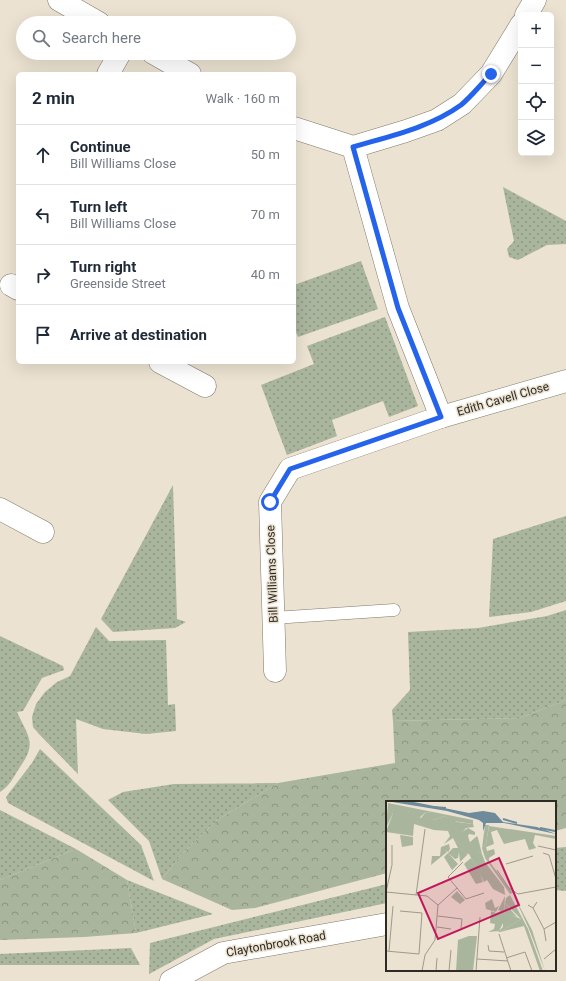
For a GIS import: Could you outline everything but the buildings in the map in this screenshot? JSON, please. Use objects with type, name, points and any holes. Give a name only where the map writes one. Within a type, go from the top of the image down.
[{"type":"street","points":[[59,0],[88,16]]},
{"type":"street","points":[[528,12],[535,0]]},
{"type":"street","points":[[296,129],[353,147],[437,120],[462,104],[491,74],[518,30]]},
{"type":"street","points":[[109,72],[116,60]]},
{"type":"street","points":[[165,60],[186,72]]},
{"type":"street","points":[[353,147],[398,308],[441,417]]},
{"type":"street","points":[[164,364],[205,386]]},
{"type":"street","name":"Edith Cavell Close","points":[[441,417],[566,381]]},
{"type":"street","name":"Bill Williams Close","points":[[274,671],[270,502],[290,469],[441,417]]},
{"type":"street","points":[[0,509],[43,532]]},
{"type":"street","name":"Claytonbrook Road","points":[[171,981],[223,953],[386,924]]},
{"type":"lane","points":[[273,618],[394,610]]},
{"type":"green space","points":[[503,187],[566,221],[566,244],[547,245],[518,260],[509,257],[507,249],[514,241]]},
{"type":"green space","points":[[361,261],[378,309],[298,337],[296,332],[296,284]]},
{"type":"green space","points":[[385,317],[418,406],[389,417],[383,401],[332,420],[337,436],[287,455],[261,385],[314,364],[307,346]]},
{"type":"green space","points":[[173,485],[177,619],[186,622],[175,628],[113,632],[101,619]]},
{"type":"green space","points":[[566,516],[566,601],[531,612],[489,617],[493,539]]},
{"type":"green space","points":[[566,610],[566,700],[520,718],[393,721],[392,710],[410,690],[408,632],[478,628],[547,616]]},
{"type":"green space","points":[[96,627],[109,641],[166,640],[168,705],[175,704],[176,731],[146,734],[103,729],[76,719],[78,774],[33,727],[32,717],[36,704],[45,692],[57,682],[70,676]]},
{"type":"green space","points":[[0,636],[63,666],[64,670],[42,678],[23,711],[17,712],[30,741],[28,753],[12,780],[0,792]]},
{"type":"green space","points":[[566,700],[566,828],[556,831],[556,801],[386,801],[386,873],[255,908],[232,910],[162,879],[181,855],[217,820],[278,783],[395,763],[393,721],[520,718]]},
{"type":"green space","points":[[40,749],[141,845],[154,881],[8,803],[6,797],[32,763]]},
{"type":"green space","points":[[278,783],[217,820],[181,855],[162,879],[149,841],[108,800],[123,792],[174,784]]},
{"type":"green space","points":[[0,810],[76,849],[0,880]]},
{"type":"green space","points":[[566,847],[566,891],[556,890],[556,848]]},
{"type":"green space","points":[[76,849],[127,880],[136,933],[84,937],[0,940],[0,880]]},
{"type":"green space","points":[[127,880],[213,914],[136,933]]},
{"type":"green space","points":[[386,884],[386,903],[214,939],[149,974],[150,943]]},
{"type":"green space","points":[[131,948],[140,965],[0,965],[0,954]]},
{"type":"route","points":[[270,502],[290,469],[441,417],[398,308],[353,147],[437,120],[462,104],[491,74]]}]
